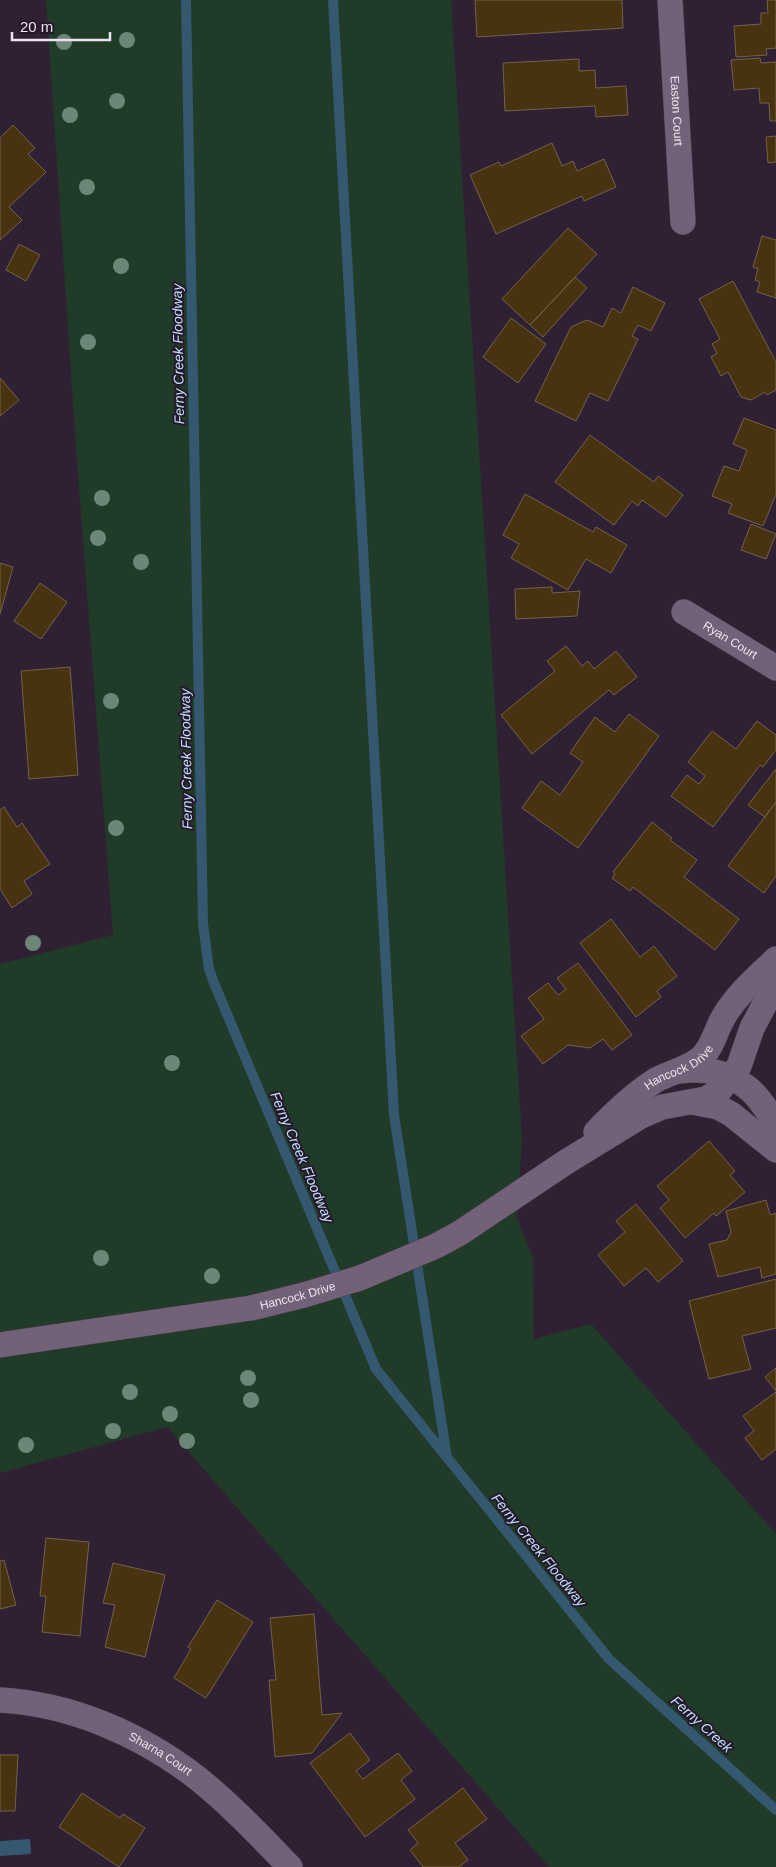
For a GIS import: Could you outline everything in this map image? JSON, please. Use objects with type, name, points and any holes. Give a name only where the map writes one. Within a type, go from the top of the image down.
[{"type":"street","name":"Easton Court","points":[[670,0],[683,222]]},
{"type":"street","name":"Ryan Court","points":[[684,612],[776,668]]},
{"type":"street","name":"Hancock Drive","points":[[718,1080],[722,1019],[735,1000],[776,959]]},
{"type":"street","points":[[718,1080],[742,1055],[752,1028],[776,983]]},
{"type":"street","name":"Hancock Drive","points":[[566,1162],[638,1093],[657,1080],[674,1072],[698,1069],[718,1080]]},
{"type":"street","name":"Hancock Drive","points":[[0,1345],[251,1308],[304,1295],[360,1278],[436,1246],[460,1233],[566,1162],[641,1116],[718,1080]]},
{"type":"street","points":[[718,1080],[730,1114],[776,1150]]},
{"type":"street","points":[[718,1080],[776,1123]]},
{"type":"street","name":"Sharna Court","points":[[0,1700],[43,1705],[80,1715],[115,1728],[156,1750],[196,1777],[290,1867]]},
{"type":"green space","points":[[46,0],[451,0],[522,1139],[517,1218],[533,1257],[534,1339],[591,1324],[776,1534],[776,1867],[549,1867],[167,1427],[0,1473],[0,964],[113,935],[76,448]]},
{"type":"water","points":[[30,1839],[31,1854],[0,1856],[0,1841]]},
{"type":"building","points":[[475,0],[622,0],[623,28],[477,37]]},
{"type":"building","points":[[767,0],[776,0],[776,48],[766,49],[767,55],[736,57],[734,26],[761,24],[761,13],[768,13]]},
{"type":"building","points":[[760,58],[761,63],[776,62],[776,121],[770,121],[769,103],[760,103],[759,88],[734,90],[731,60]]},
{"type":"building","points":[[579,59],[579,71],[595,70],[596,88],[626,86],[628,115],[596,117],[595,106],[505,111],[503,63]]},
{"type":"building","points":[[13,125],[35,148],[28,154],[46,172],[9,207],[22,220],[0,240],[0,138]]},
{"type":"building","points":[[776,136],[776,162],[768,163],[766,137]]},
{"type":"building","points":[[552,143],[562,166],[573,161],[577,171],[604,159],[616,187],[584,201],[582,196],[496,234],[470,175],[499,162],[501,166]]},
{"type":"building","points":[[568,228],[597,254],[530,325],[502,299]]},
{"type":"building","points":[[762,236],[776,240],[776,298],[757,292],[760,282],[755,280],[758,269],[753,267]]},
{"type":"building","points":[[19,244],[40,255],[26,281],[6,270]]},
{"type":"building","points":[[575,277],[587,288],[543,337],[530,325]]},
{"type":"building","points":[[733,281],[776,362],[776,390],[767,395],[765,392],[751,400],[741,397],[728,372],[721,376],[711,357],[717,353],[712,344],[720,339],[699,299]]},
{"type":"building","points":[[633,287],[665,303],[651,331],[638,325],[632,336],[638,339],[608,401],[590,393],[576,421],[535,401],[571,327],[587,320],[603,327],[612,308],[621,313]]},
{"type":"building","points":[[511,318],[546,344],[518,383],[483,357]]},
{"type":"building","points":[[0,378],[19,400],[0,416]]},
{"type":"building","points":[[744,418],[776,430],[776,494],[763,526],[728,513],[732,504],[712,496],[724,466],[739,471],[747,450],[733,444]]},
{"type":"building","points":[[590,435],[654,482],[658,476],[683,495],[666,517],[642,500],[638,506],[632,501],[614,525],[555,482]]},
{"type":"building","points":[[525,494],[593,532],[596,527],[627,545],[611,573],[586,559],[568,590],[511,558],[519,544],[503,535]]},
{"type":"building","points":[[751,524],[776,534],[766,559],[741,550]]},
{"type":"building","points":[[0,563],[13,567],[0,614]]},
{"type":"building","points":[[40,583],[67,602],[41,639],[14,621]]},
{"type":"building","points":[[552,587],[552,593],[580,591],[577,616],[516,619],[515,589]]},
{"type":"building","points":[[566,646],[582,666],[588,661],[594,669],[616,651],[637,677],[614,695],[609,690],[532,754],[501,715],[555,671],[547,661]]},
{"type":"building","points":[[70,667],[78,775],[29,779],[21,671]]},
{"type":"building","points":[[629,714],[659,736],[578,848],[522,808],[541,781],[560,795],[583,762],[570,753],[595,717],[615,732]]},
{"type":"building","points":[[757,721],[776,735],[776,750],[763,767],[760,765],[713,827],[671,796],[687,775],[699,784],[705,776],[688,762],[712,731],[736,749]]},
{"type":"building","points":[[776,769],[776,802],[765,817],[748,805]]},
{"type":"building","points":[[776,802],[776,876],[764,893],[728,866]]},
{"type":"building","points":[[4,807],[17,827],[22,823],[50,864],[24,881],[32,894],[12,908],[0,889],[0,810]]},
{"type":"building","points":[[652,822],[672,838],[670,840],[697,860],[684,877],[739,919],[715,950],[633,887],[630,891],[612,878],[615,874],[613,872]]},
{"type":"building","points":[[611,919],[640,957],[654,946],[677,976],[657,991],[661,997],[636,1017],[580,943]]},
{"type":"building","points":[[578,963],[632,1035],[612,1050],[603,1039],[590,1048],[568,1045],[543,1064],[521,1036],[544,1019],[528,998],[548,983],[558,995],[566,989],[557,978]]},
{"type":"building","points":[[709,1141],[735,1171],[730,1175],[745,1192],[716,1216],[714,1213],[685,1238],[660,1208],[669,1200],[657,1186]]},
{"type":"building","points":[[766,1200],[770,1215],[776,1213],[776,1274],[762,1278],[760,1267],[718,1277],[709,1244],[727,1240],[731,1232],[726,1211]]},
{"type":"building","points":[[636,1204],[683,1261],[658,1282],[646,1268],[624,1286],[598,1255],[625,1232],[616,1221]]},
{"type":"building","points":[[776,1279],[776,1328],[742,1336],[751,1369],[709,1379],[689,1301]]},
{"type":"building","points":[[776,1368],[776,1391],[765,1377]]},
{"type":"building","points":[[776,1392],[776,1449],[762,1460],[745,1438],[754,1431],[743,1416]]},
{"type":"building","points":[[46,1538],[89,1542],[80,1636],[42,1632],[46,1596],[40,1596]]},
{"type":"building","points":[[4,1560],[16,1605],[0,1609],[0,1561]]},
{"type":"building","points":[[113,1563],[165,1575],[145,1657],[105,1647],[115,1605],[103,1603]]},
{"type":"building","points":[[217,1600],[253,1622],[206,1698],[174,1678],[191,1649],[188,1647]]},
{"type":"building","points":[[314,1614],[322,1715],[342,1713],[312,1753],[275,1757],[269,1680],[276,1680],[270,1618]]},
{"type":"building","points":[[350,1733],[370,1760],[356,1771],[363,1779],[398,1753],[412,1771],[401,1780],[415,1799],[365,1837],[310,1763]]},
{"type":"building","points":[[0,1755],[18,1755],[15,1811],[0,1811]]},
{"type":"building","points":[[463,1788],[487,1819],[455,1843],[468,1860],[459,1867],[423,1867],[410,1850],[418,1843],[408,1830]]},
{"type":"building","points":[[82,1793],[120,1818],[123,1814],[145,1828],[119,1867],[59,1827]]},
{"type":"waterway","name":"Ferny Creek Floodway","points":[[186,0],[203,924],[209,969],[376,1369],[609,1659],[776,1810]]},
{"type":"waterway","name":"Ferny Creek Floodway","points":[[333,0],[394,1115],[447,1458]]},
{"type":"water label","name":"Ferny Creek","points":[[702,1724]]}]
